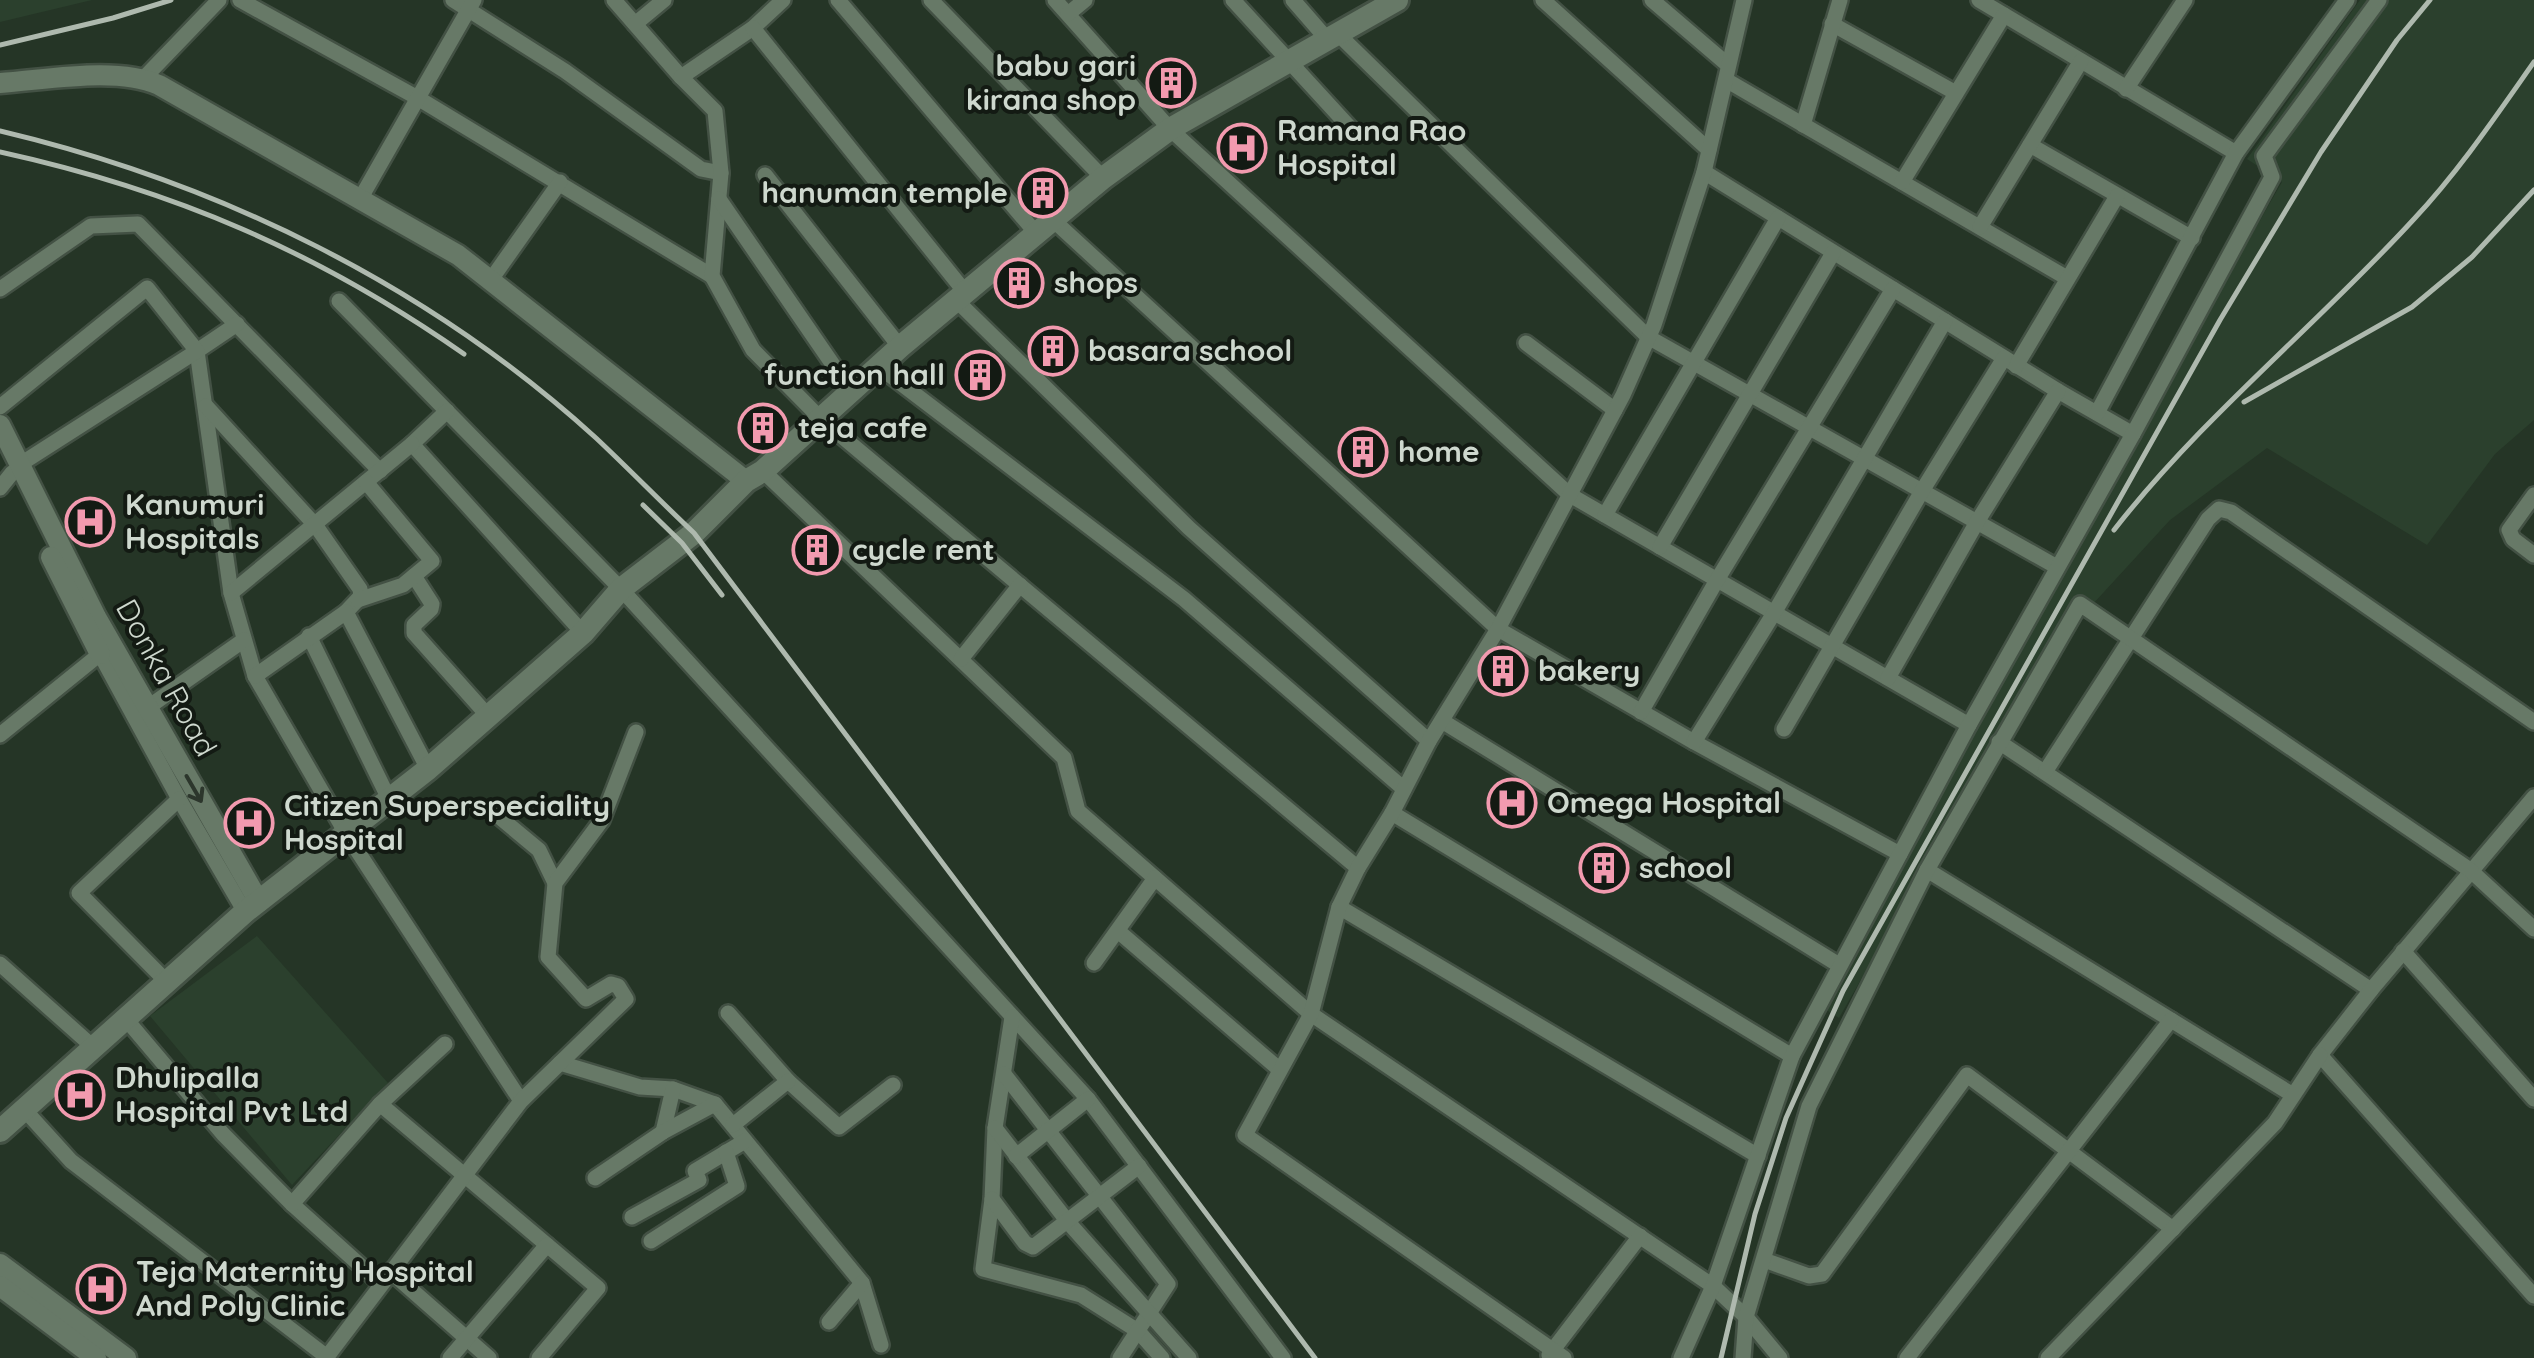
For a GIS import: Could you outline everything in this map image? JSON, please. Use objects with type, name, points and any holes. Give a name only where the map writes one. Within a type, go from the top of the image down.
[{"type":"main road","points":[[0,1131],[252,907],[428,769],[584,633],[621,589],[694,534],[878,366],[1044,226],[1170,129],[1397,0]]},
{"type":"street","points":[[144,78],[219,0]]},
{"type":"street","points":[[240,0],[416,97],[712,276],[752,350],[820,418],[1358,868]]},
{"type":"street","points":[[453,0],[471,4],[700,170],[720,174]]},
{"type":"street","points":[[614,0],[715,111],[720,174],[712,276]]},
{"type":"street","points":[[635,24],[664,0]]},
{"type":"street","points":[[838,0],[1044,226],[1498,630],[1900,854]]},
{"type":"street","points":[[931,0],[1104,178]]},
{"type":"street","points":[[1055,0],[1170,129],[1570,495],[1969,725]]},
{"type":"street","points":[[1068,14],[1085,0]]},
{"type":"street","points":[[1233,0],[1353,132]]},
{"type":"street","points":[[1294,0],[1648,337],[2057,567]]},
{"type":"street","points":[[1543,0],[1709,150]]},
{"type":"street","points":[[1652,0],[1727,72],[1803,124],[2067,278]]},
{"type":"street","points":[[1640,1236],[1555,1356],[1245,1135],[1311,1014],[1339,907],[1358,868],[1392,814],[1429,741],[1498,630],[1615,410],[1648,337],[1704,172],[1744,0]]},
{"type":"street","points":[[1803,124],[1840,0]]},
{"type":"street","points":[[1979,0],[2236,153]]},
{"type":"street","points":[[2126,89],[2185,0]]},
{"type":"street","points":[[2097,413],[2236,153],[2347,0]]},
{"type":"street","points":[[1682,1358],[1712,1286],[1792,1056],[1969,725],[2272,177],[2264,156],[2379,0]]},
{"type":"street","points":[[681,77],[753,28],[778,2]]},
{"type":"street","points":[[359,200],[471,4]]},
{"type":"street","points":[[1902,182],[2004,15]]},
{"type":"street","points":[[1832,24],[1956,93]]},
{"type":"street","points":[[753,28],[961,296],[1189,528],[1429,741]]},
{"type":"street","points":[[1980,227],[2081,61]]},
{"type":"street","points":[[0,84],[90,76],[144,78],[458,255],[755,476],[1064,758],[1078,811],[1311,1014],[1712,1286],[1780,1358]]},
{"type":"street","points":[[2030,145],[2192,238]]},
{"type":"street","points":[[1704,172],[2058,392],[2133,434]]},
{"type":"street","points":[[765,175],[900,347]]},
{"type":"street","points":[[490,280],[560,182]]},
{"type":"street","points":[[1784,729],[1922,490],[2067,278],[2118,196]]},
{"type":"street","points":[[718,199],[851,391]]},
{"type":"street","points":[[1605,515],[1778,218]]},
{"type":"street","points":[[0,289],[90,226],[138,224],[237,324],[373,477],[432,558],[430,564],[403,585],[352,606],[255,676]]},
{"type":"street","points":[[1660,547],[1834,252]]},
{"type":"street","points":[[0,407],[146,288],[197,351],[231,593],[255,676],[346,835],[521,1101]]},
{"type":"street","points":[[1642,712],[1717,580],[1893,290]]},
{"type":"street","points":[[338,302],[621,589],[1088,1099],[1283,1358]]},
{"type":"street","points":[[1694,742],[1944,322]]},
{"type":"street","points":[[10,475],[237,324]]},
{"type":"street","points":[[1526,342],[1615,410]]},
{"type":"street","points":[[878,366],[1184,599],[1404,790]]},
{"type":"street","points":[[1888,678],[1977,522],[2058,392]]},
{"type":"street","points":[[206,406],[316,526],[360,589],[352,606]]},
{"type":"street","points":[[231,593],[316,526],[448,411]]},
{"type":"street","name":"Donka Road","points":[[0,425],[10,475],[147,708],[252,907]]},
{"type":"street","points":[[412,444],[584,633]]},
{"type":"street","name":"Donka Road","points":[[0,447],[10,475],[100,654],[179,799],[252,907]]},
{"type":"street","points":[[2534,495],[2509,530],[2534,555]]},
{"type":"street","points":[[2045,772],[2218,509],[2226,509],[2534,722]]},
{"type":"street","points":[[414,576],[432,604],[432,609],[414,626],[414,633],[488,716]]},
{"type":"street","points":[[961,660],[1020,586]]},
{"type":"street","points":[[1743,1358],[1746,1318],[1808,1106],[1927,870],[2080,604],[2470,870],[2534,929]]},
{"type":"street","points":[[352,606],[428,769]]},
{"type":"street","points":[[309,636],[389,799]]},
{"type":"street","points":[[147,708],[244,640]]},
{"type":"street","points":[[0,735],[100,654]]},
{"type":"street","points":[[1442,721],[1839,965]]},
{"type":"street","points":[[555,883],[602,820],[636,732]]},
{"type":"street","points":[[1999,742],[2371,990]]},
{"type":"street","points":[[2048,1358],[2275,1123],[2320,1055],[2371,990],[2534,797]]},
{"type":"street","points":[[166,981],[79,893],[179,799]]},
{"type":"street","points":[[23,1108],[71,1162],[327,1357],[521,1101],[626,999],[618,986],[612,984],[586,999],[548,957],[555,883],[539,850],[491,810]]},
{"type":"street","points":[[1392,814],[1792,1056]]},
{"type":"street","points":[[1927,870],[2293,1095]]},
{"type":"street","points":[[1094,963],[1155,878]]},
{"type":"street","points":[[1339,907],[1758,1156]]},
{"type":"street","points":[[1118,930],[1280,1070]]},
{"type":"street","points":[[2403,951],[2534,1099]]},
{"type":"street","points":[[0,964],[92,1046]]},
{"type":"street","points":[[728,1013],[788,1081],[839,1127],[894,1085]]},
{"type":"street","points":[[1012,1016],[994,1128],[992,1199],[983,1269],[1081,1295],[1138,1331],[1162,1358]]},
{"type":"street","points":[[124,1018],[222,1134],[292,1204],[489,1358]]},
{"type":"street","points":[[1907,1358],[2171,1020]]},
{"type":"street","points":[[292,1204],[380,1104],[446,1044]]},
{"type":"street","points":[[2320,1055],[2534,1296]]},
{"type":"street","points":[[560,1064],[640,1087],[673,1089],[715,1104],[862,1283],[881,1346]]},
{"type":"street","points":[[1004,1074],[1168,1284],[1120,1358]]},
{"type":"street","points":[[1764,1260],[1809,1276],[1822,1274],[1967,1075],[2173,1228]]},
{"type":"street","points":[[733,1125],[788,1081]]},
{"type":"street","points":[[662,1132],[673,1089]]},
{"type":"street","points":[[1016,1156],[1088,1099]]},
{"type":"street","points":[[380,1104],[598,1288],[539,1358]]},
{"type":"street","points":[[595,1178],[662,1132],[715,1104]]},
{"type":"street","points":[[994,1128],[1068,1222],[1188,1358]]},
{"type":"street","points":[[632,1217],[698,1180],[695,1171],[744,1141]]},
{"type":"street","points":[[651,1241],[737,1186],[726,1152]]},
{"type":"street","points":[[992,1199],[1025,1243],[1033,1246],[1139,1166]]},
{"type":"street","points":[[450,1358],[547,1245]]},
{"type":"street","points":[[0,1264],[126,1358]]},
{"type":"street","points":[[828,1322],[862,1283]]},
{"type":"street","points":[[0,1286],[96,1358]]},
{"type":"shaded area","points":[[0,0],[92,0],[0,22]]},
{"type":"shaded area","points":[[2360,0],[2534,0],[2534,420],[2495,454],[2427,545],[2267,448],[2170,520],[2092,605],[2079,598],[1839,1018],[1825,1009],[2074,543],[2282,182],[2247,159]]},
{"type":"shaded area","points":[[257,936],[388,1083],[292,1185],[150,1016]]},
{"type":"railway","points":[[0,45],[171,0]]},
{"type":"railway","points":[[1721,1358],[1755,1214],[1786,1118],[1843,991],[2220,320],[2321,152],[2397,40],[2430,0]]},
{"type":"railway","points":[[2114,530],[2184,449],[2431,201],[2534,62]]},
{"type":"railway","points":[[0,131],[162,179],[317,247],[391,287],[463,333],[596,438],[694,533],[1315,1358]]},
{"type":"railway","points":[[0,152],[125,185],[242,229],[354,285],[464,354]]},
{"type":"railway","points":[[2244,402],[2412,307],[2472,257],[2534,190]]},
{"type":"railway","points":[[643,505],[682,543],[722,595]]},
{"type":"place","name":"babu gari kirana shop","points":[[1171,83]]},
{"type":"place","name":"Ramana Rao Hospital","points":[[1242,148]]},
{"type":"place","name":"hanuman temple","points":[[1043,193]]},
{"type":"place","name":"shops","points":[[1019,283]]},
{"type":"place","name":"basara school","points":[[1053,351]]},
{"type":"place","name":"function hall","points":[[980,375]]},
{"type":"place","name":"teja cafe","points":[[763,428]]},
{"type":"place","name":"home","points":[[1363,452]]},
{"type":"place","name":"Kanumuri Hospitals","points":[[90,522]]},
{"type":"place","name":"cycle rent","points":[[817,550]]},
{"type":"place","name":"bakery","points":[[1503,671]]},
{"type":"place","name":"Omega Hospital","points":[[1512,803]]},
{"type":"place","name":"Citizen Superspeciality Hospital","points":[[249,823]]},
{"type":"place","name":"school","points":[[1604,868]]},
{"type":"place","name":"Dhulipalla Hospital Pvt Ltd","points":[[80,1095]]},
{"type":"place","name":"Teja Maternity Hospital And Poly Clinic","points":[[101,1289]]}]
